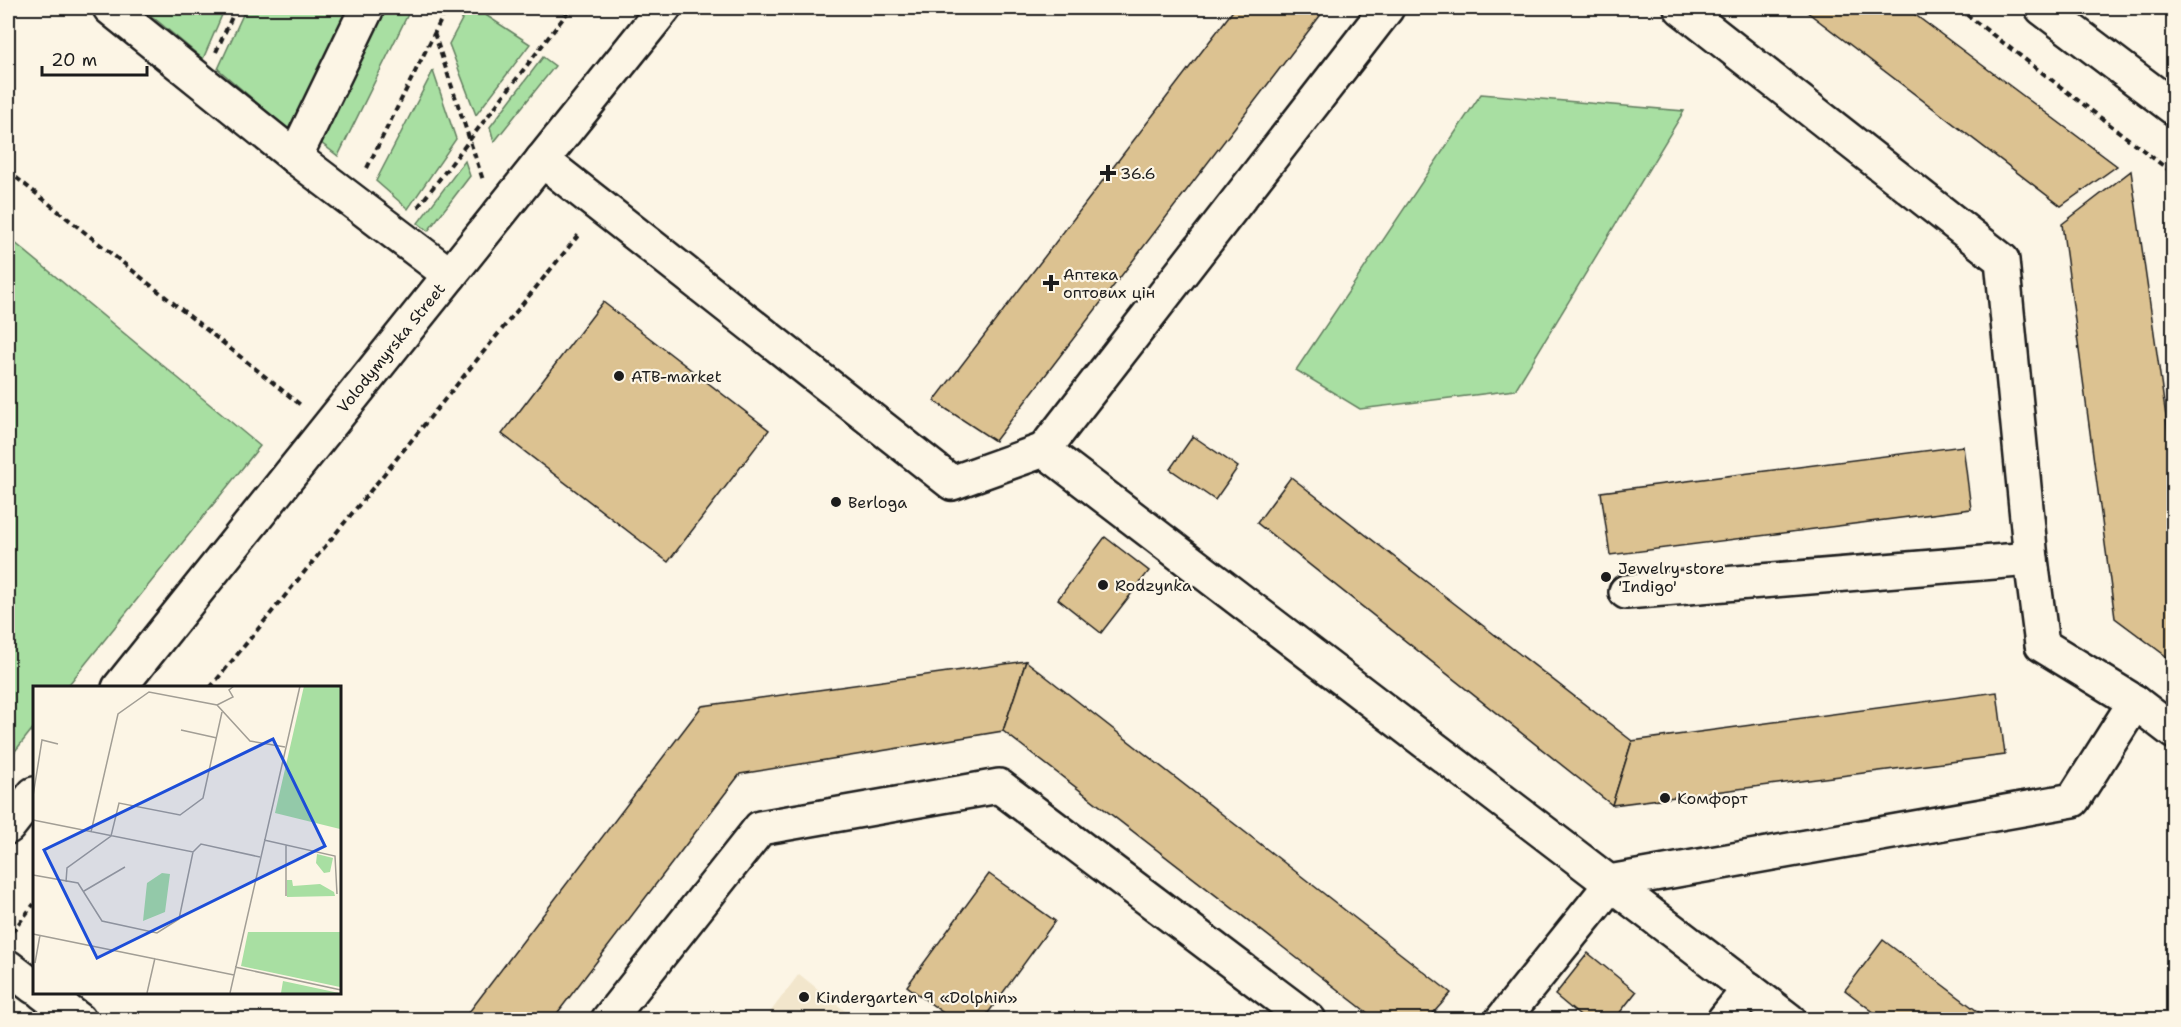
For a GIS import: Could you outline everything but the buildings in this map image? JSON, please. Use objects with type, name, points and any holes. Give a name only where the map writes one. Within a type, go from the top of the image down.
[{"type":"street","points":[[110,8],[295,158],[450,275]]},
{"type":"street","points":[[295,158],[367,8]]},
{"type":"street","name":"Volodymyrska Street","points":[[121,686],[664,8]]},
{"type":"street","points":[[542,160],[952,483],[1044,450],[1388,8]]},
{"type":"street","points":[[1681,8],[2002,260],[2031,559],[2042,645],[2135,702],[2174,732]]},
{"type":"street","points":[[2042,8],[2174,108]]},
{"type":"street","points":[[1044,450],[1789,1020]]},
{"type":"street","points":[[1626,592],[2031,559]]},
{"type":"street","points":[[1609,882],[2073,800],[2135,702]]},
{"type":"street","points":[[608,1020],[760,828],[999,786],[1309,1020]]},
{"type":"street","points":[[8,827],[33,795]]},
{"type":"street","points":[[1502,1020],[1604,892],[1609,882]]},
{"type":"street","points":[[8,967],[33,986]]},
{"type":"street","points":[[1724,1020],[1749,989]]},
{"type":"street","points":[[43,994],[79,1020]]},
{"type":"path","points":[[203,82],[236,8]]},
{"type":"path","points":[[352,200],[447,8]]},
{"type":"path","points":[[397,235],[569,8]]},
{"type":"path","points":[[1958,8],[2174,174]]},
{"type":"path","points":[[434,33],[486,189]]},
{"type":"path","points":[[8,171],[328,427]]},
{"type":"path","points":[[212,686],[602,207]]},
{"type":"path","points":[[8,938],[33,905]]},
{"type":"shaded area","name":"Kindergarten 9 «Dolphin»","points":[[799,974],[855,1019],[765,1019]]},
{"type":"green space","points":[[142,8],[225,8],[203,59]]},
{"type":"green space","points":[[246,8],[356,8],[294,135],[218,69]]},
{"type":"green space","points":[[374,8],[411,8],[338,156],[312,136]]},
{"type":"green space","points":[[468,8],[475,8],[530,44],[476,115],[449,44]]},
{"type":"green space","points":[[543,57],[555,66],[494,142],[490,127]]},
{"type":"green space","points":[[433,71],[456,139],[408,209],[376,181]]},
{"type":"green space","points":[[1481,94],[1684,111],[1515,390],[1360,409],[1296,370]]},
{"type":"green space","points":[[465,161],[470,176],[428,231],[418,223]]},
{"type":"green space","points":[[8,237],[260,446],[68,686],[33,686],[33,728],[8,760]]},
{"type":"place","name":"36.6","points":[[1108,173]]},
{"type":"place","name":"Аптека оптових цін","points":[[1051,283]]},
{"type":"place","name":"ATB-market","points":[[619,376]]},
{"type":"place","name":"Berloga","points":[[836,502]]},
{"type":"place","name":"Jewelry store 'Indigo'","points":[[1606,577]]},
{"type":"place","name":"Rodzynka","points":[[1103,585]]},
{"type":"place","name":"Комфорт","points":[[1665,798]]},
{"type":"place","name":"Kindergarten 9 «Dolphin»","points":[[804,997]]}]
